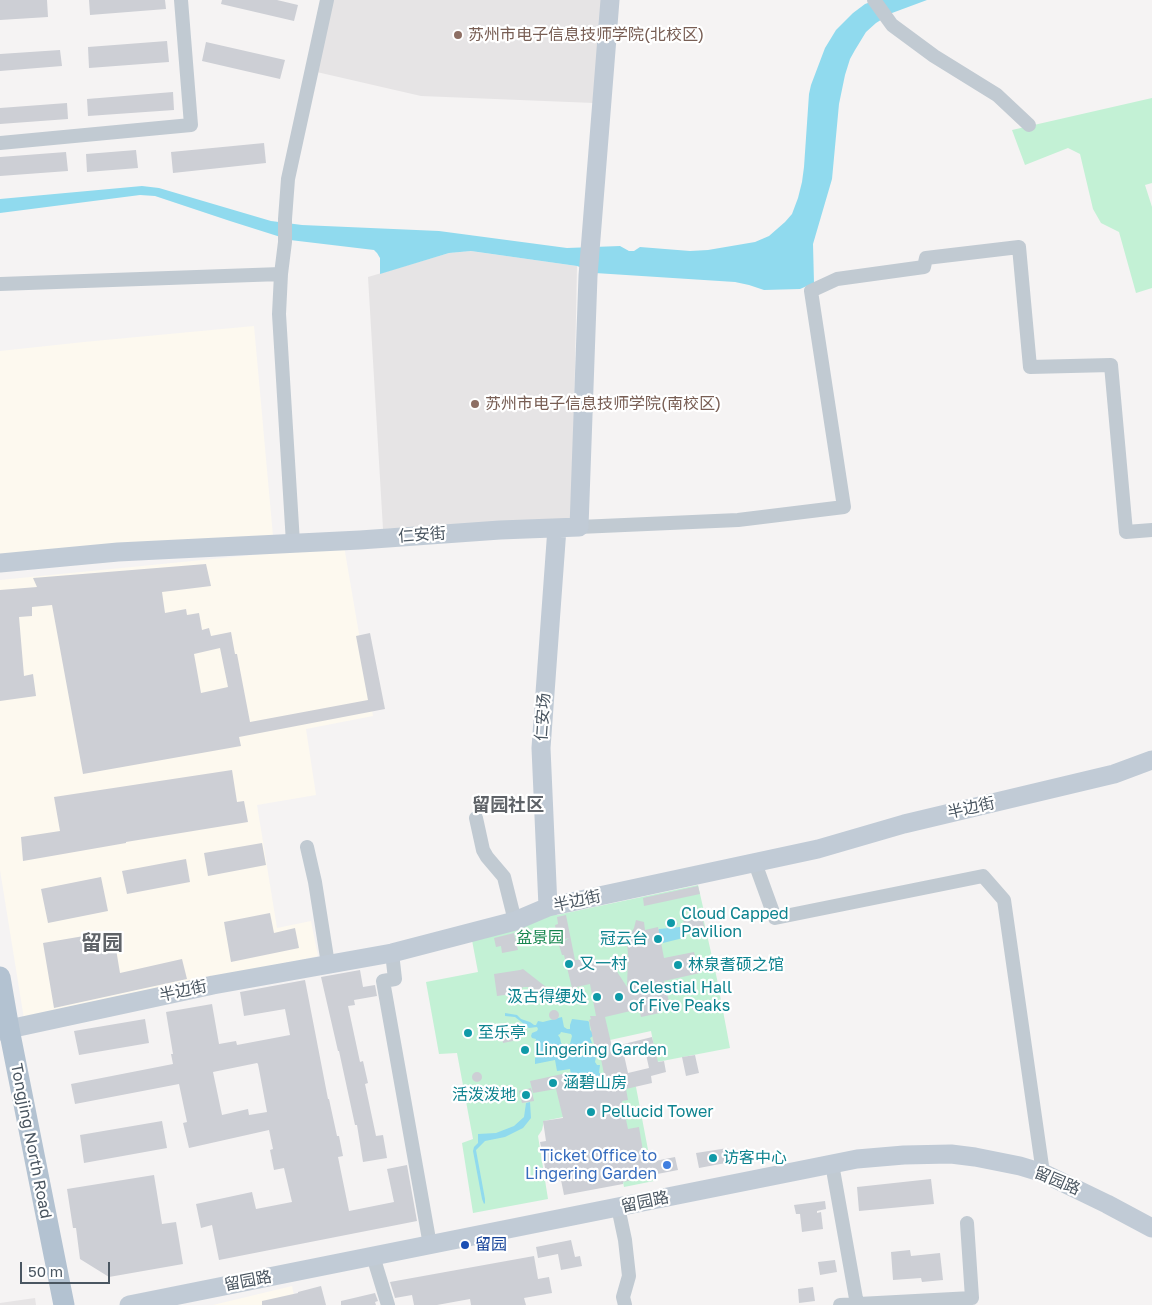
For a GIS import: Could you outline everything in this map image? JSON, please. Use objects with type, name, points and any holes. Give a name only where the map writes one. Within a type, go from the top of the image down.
[{"type":"main road","name":"Tongjing North Road","points":[[0,977],[4,1030],[64,1305]]},
{"type":"main road","name":"Tongjing North Road","points":[[0,1054],[50,1305]]},
{"type":"street","points":[[0,144],[191,126],[181,0]]},
{"type":"street","points":[[292,543],[279,314],[281,274],[285,242],[288,179],[327,0]]},
{"type":"street","points":[[580,527],[588,276],[610,0]]},
{"type":"street","points":[[874,0],[892,25],[934,56],[997,95],[1029,126]]},
{"type":"street","name":"仁安街","points":[[0,563],[118,552],[360,540],[500,530],[738,520],[844,507],[811,291],[837,279],[924,267],[926,258],[1019,247],[1030,367],[1111,364],[1126,532],[1152,530]]},
{"type":"street","points":[[0,284],[281,274]]},
{"type":"street","name":"仁安场","points":[[548,907],[541,748],[557,528]]},
{"type":"street","name":"半边街","points":[[4,1030],[213,985],[392,953],[515,920],[548,907],[818,850],[904,824],[1114,774],[1152,760]]},
{"type":"street","points":[[476,818],[483,850],[504,877],[515,920]]},
{"type":"street","points":[[307,847],[316,882],[328,964]]},
{"type":"street","points":[[755,863],[775,918],[983,876],[1004,900],[1043,1172]]},
{"type":"street","points":[[392,953],[395,979],[384,981],[430,1245]]},
{"type":"street","name":"留园路","points":[[129,1305],[857,1159],[904,1155],[951,1154],[996,1161],[1043,1172],[1152,1228]]},
{"type":"street","points":[[832,1164],[857,1304]]},
{"type":"street","points":[[618,1207],[625,1240],[628,1276],[623,1297],[624,1305]]},
{"type":"street","points":[[840,1305],[972,1298],[967,1223]]},
{"type":"street","points":[[373,1256],[388,1305]]},
{"type":"shaded area","name":"苏州市电子信息技师学院(北校区)","points":[[325,0],[603,0],[594,103],[421,96],[308,70]]},
{"type":"shaded area","name":"苏州市电子信息技师学院(南校区)","points":[[471,251],[577,266],[572,515],[570,519],[562,523],[383,529],[368,277],[449,253]]},
{"type":"shaded area","points":[[254,326],[273,536],[0,557],[0,351]]},
{"type":"shaded area","points":[[344,546],[373,716],[306,729],[316,795],[257,805],[277,928],[311,921],[318,956],[24,1019],[0,870],[0,580]]},
{"type":"shaded area","points":[[292,1286],[296,1305],[213,1305]]},
{"type":"shaded area","points":[[35,1298],[36,1305],[0,1305],[0,1303]]},
{"type":"green space","points":[[1152,98],[1152,183],[1145,185],[1152,207],[1152,288],[1136,293],[1119,232],[1101,223],[1093,209],[1080,154],[1068,148],[1025,165],[1012,130]]},
{"type":"green space","name":"Lingering Garden","points":[[698,885],[730,1048],[657,1062],[651,1031],[610,1040],[611,1047],[636,1087],[654,1181],[624,1187],[610,1116],[573,1115],[544,1121],[538,1136],[548,1199],[473,1213],[462,1143],[473,1139],[457,1053],[439,1054],[426,982],[478,972],[471,935],[556,914]]},
{"type":"water","points":[[876,0],[927,0],[892,13],[876,23],[866,32],[850,59],[839,104],[832,179],[813,244],[814,283],[800,289],[764,290],[735,282],[595,273],[577,266],[471,251],[449,253],[380,274],[380,258],[374,250],[290,240],[155,196],[140,195],[0,213],[0,199],[142,186],[159,188],[271,221],[302,225],[439,231],[567,248],[620,246],[629,251],[634,251],[640,247],[690,251],[708,250],[755,242],[769,236],[785,222],[792,214],[798,198],[804,167],[809,94],[825,48],[836,30],[853,13],[865,4]]},
{"type":"water","points":[[680,927],[683,938],[663,943],[660,936],[658,936],[657,932],[659,929]]},
{"type":"water","points":[[505,1013],[517,1015],[534,1025],[538,1021],[543,1022],[562,1017],[564,1027],[567,1029],[570,1029],[572,1019],[588,1021],[593,1036],[590,1038],[592,1043],[582,1043],[575,1050],[579,1050],[581,1056],[589,1054],[596,1057],[595,1062],[597,1065],[600,1065],[599,1073],[602,1074],[603,1078],[593,1079],[589,1082],[573,1086],[570,1069],[557,1071],[555,1060],[535,1064],[535,1058],[538,1056],[534,1052],[536,1039],[531,1036],[532,1033],[537,1031],[537,1027],[529,1028],[515,1017],[505,1016]],"holes":[[[561,1032],[571,1034],[570,1044],[564,1045],[561,1043],[558,1035]]]},
{"type":"water","points":[[530,1102],[531,1118],[523,1128],[505,1137],[485,1141],[476,1150],[485,1199],[484,1204],[473,1151],[478,1143],[478,1134],[496,1133],[514,1126],[524,1117],[526,1103]]},
{"type":"building","points":[[0,0],[47,0],[48,17],[0,20]]},
{"type":"building","points":[[89,0],[165,0],[166,9],[90,15]]},
{"type":"building","points":[[222,0],[277,0],[298,5],[294,21],[221,4]]},
{"type":"building","points":[[167,41],[169,62],[89,68],[88,47]]},
{"type":"building","points":[[206,42],[285,60],[280,79],[202,61]]},
{"type":"building","points":[[60,50],[62,66],[0,71],[0,54]]},
{"type":"building","points":[[173,92],[174,110],[88,116],[87,99]]},
{"type":"building","points":[[67,103],[68,119],[0,124],[0,108]]},
{"type":"building","points":[[264,143],[266,163],[173,173],[171,152]]},
{"type":"building","points":[[136,150],[138,168],[87,172],[86,154]]},
{"type":"building","points":[[66,152],[68,171],[0,176],[0,157]]},
{"type":"building","points":[[206,564],[211,586],[162,592],[165,613],[186,609],[187,615],[199,613],[202,630],[209,628],[211,636],[231,632],[250,722],[368,700],[356,636],[370,633],[385,709],[239,737],[241,746],[83,774],[52,605],[32,607],[32,616],[19,617],[24,676],[33,674],[36,696],[0,701],[0,590],[37,587],[33,578]],"holes":[[[220,648],[228,687],[201,693],[194,654]]]},
{"type":"building","points":[[232,770],[237,802],[244,801],[248,822],[23,861],[21,837],[60,831],[54,797]]},
{"type":"building","points":[[262,843],[266,865],[208,876],[204,853]]},
{"type":"building","points":[[186,859],[190,882],[127,894],[122,871]]},
{"type":"building","points":[[101,877],[108,911],[48,923],[41,889]]},
{"type":"building","points":[[698,886],[700,894],[644,906],[643,898]]},
{"type":"building","points":[[270,913],[274,933],[295,928],[299,948],[231,962],[224,922]]},
{"type":"building","points":[[566,915],[575,960],[595,958],[596,964],[610,961],[627,987],[627,940],[636,920],[644,922],[645,930],[658,927],[664,958],[694,952],[700,973],[664,981],[670,1006],[659,1010],[660,1013],[641,1017],[639,1009],[605,1017],[612,1047],[652,1037],[658,1062],[664,1061],[666,1072],[651,1076],[652,1083],[626,1089],[628,1100],[622,1101],[628,1129],[639,1127],[645,1163],[675,1157],[678,1170],[623,1182],[623,1184],[564,1195],[561,1180],[548,1183],[540,1142],[546,1141],[543,1121],[563,1118],[556,1089],[533,1093],[530,1081],[567,1073],[569,1085],[605,1079],[599,1049],[595,1049],[589,1020],[591,1019],[590,1016],[596,1016],[590,984],[572,988],[564,955],[562,955],[559,945],[569,938],[558,941],[555,925],[558,924],[557,917]],"holes":[[[645,1050],[649,1068],[628,1073],[624,1055]]]},
{"type":"building","points":[[702,917],[705,930],[687,934],[683,920],[688,921]]},
{"type":"building","name":"Cloud Capped Pavilion","points":[[674,918],[678,924],[673,928],[666,927],[667,920]]},
{"type":"building","points":[[113,931],[120,973],[182,959],[187,979],[54,1008],[43,943]]},
{"type":"building","points":[[514,933],[518,950],[502,953],[501,946],[496,947],[494,938]]},
{"type":"building","points":[[523,969],[555,994],[551,999],[531,987],[523,987],[519,993],[497,996],[494,974]]},
{"type":"building","points":[[360,970],[363,987],[375,985],[377,996],[354,1000],[355,1005],[348,1006],[360,1062],[363,1061],[368,1083],[365,1084],[376,1136],[383,1135],[387,1158],[363,1162],[357,1125],[355,1125],[321,977]]},
{"type":"building","points":[[305,980],[328,1099],[343,1156],[338,1157],[349,1211],[394,1202],[387,1169],[407,1165],[417,1221],[219,1260],[212,1225],[201,1228],[196,1204],[252,1192],[256,1209],[292,1202],[284,1168],[274,1170],[270,1150],[273,1149],[269,1130],[189,1148],[183,1123],[187,1122],[179,1084],[75,1104],[71,1084],[173,1064],[166,1012],[212,1004],[219,1044],[236,1041],[237,1045],[290,1035],[285,1009],[244,1016],[240,992]],"holes":[[[258,1064],[267,1112],[249,1115],[248,1109],[222,1115],[213,1072]]]},
{"type":"building","points":[[552,1010],[556,1010],[559,1015],[558,1019],[552,1020],[549,1017],[549,1013]]},
{"type":"building","points":[[145,1019],[149,1043],[79,1055],[74,1031]]},
{"type":"building","name":"至乐亭","points":[[466,1028],[470,1028],[473,1033],[470,1038],[466,1038],[463,1035],[463,1031]]},
{"type":"building","points":[[512,1032],[513,1041],[503,1043],[502,1034]]},
{"type":"building","points":[[695,1055],[699,1073],[686,1076],[682,1057]]},
{"type":"building","points":[[475,1072],[479,1072],[482,1077],[479,1082],[475,1082],[472,1079],[472,1075]]},
{"type":"building","name":"活泼泼地","points":[[531,1088],[534,1101],[522,1103],[519,1091]]},
{"type":"building","points":[[162,1121],[167,1148],[84,1163],[80,1135]]},
{"type":"building","name":"访客中心","points":[[728,1148],[731,1162],[699,1168],[696,1153]]},
{"type":"building","points":[[154,1175],[162,1224],[176,1222],[183,1264],[109,1277],[80,1259],[76,1228],[73,1228],[67,1189]]},
{"type":"building","points":[[931,1179],[934,1204],[859,1211],[857,1187]]},
{"type":"building","points":[[825,1201],[826,1209],[817,1211],[817,1213],[821,1212],[823,1229],[802,1232],[800,1214],[796,1214],[794,1205]]},
{"type":"building","points":[[571,1240],[575,1257],[580,1256],[582,1266],[561,1270],[558,1254],[538,1258],[536,1247]]},
{"type":"building","points":[[910,1250],[911,1256],[940,1253],[943,1280],[922,1282],[921,1278],[893,1280],[891,1252]]},
{"type":"building","points":[[534,1256],[538,1279],[549,1277],[552,1293],[524,1298],[526,1305],[471,1305],[470,1299],[437,1305],[414,1305],[412,1295],[395,1298],[390,1282]]},
{"type":"building","points":[[835,1260],[837,1272],[820,1275],[818,1262]]},
{"type":"building","points":[[321,1286],[326,1305],[262,1305],[262,1301]]},
{"type":"building","points":[[813,1287],[815,1301],[799,1303],[798,1289]]},
{"type":"building","points":[[375,1293],[378,1301],[375,1302],[376,1305],[341,1305],[341,1301]]},
{"type":"place","name":"苏州市电子信息技师学院(北校区)","points":[[458,35]]},
{"type":"place","name":"苏州市电子信息技师学院(南校区)","points":[[475,404]]},
{"type":"place","name":"Cloud Capped Pavilion","points":[[671,923]]},
{"type":"place","name":"冠云台","points":[[658,939]]},
{"type":"place","name":"又一村","points":[[569,964]]},
{"type":"place","name":"林泉耆硕之馆","points":[[678,965]]},
{"type":"place","name":"汲古得绠处","points":[[597,997]]},
{"type":"place","name":"Celestial Hall of Five Peaks","points":[[619,997]]},
{"type":"place","name":"至乐亭","points":[[468,1033]]},
{"type":"place","name":"Lingering Garden","points":[[525,1050]]},
{"type":"place","name":"涵碧山房","points":[[553,1083]]},
{"type":"place","name":"活泼泼地","points":[[526,1095]]},
{"type":"place","name":"Pellucid Tower","points":[[591,1112]]},
{"type":"place","name":"访客中心","points":[[713,1158]]},
{"type":"place","name":"Ticket Office to Lingering Garden","points":[[667,1165]]},
{"type":"place","name":"留园","points":[[465,1245]]},
{"type":"district","name":"留园社区","points":[[508,805]]},
{"type":"district","name":"留园","points":[[102,943]]},
{"type":"park label","name":"盆景园","points":[[540,938]]}]
